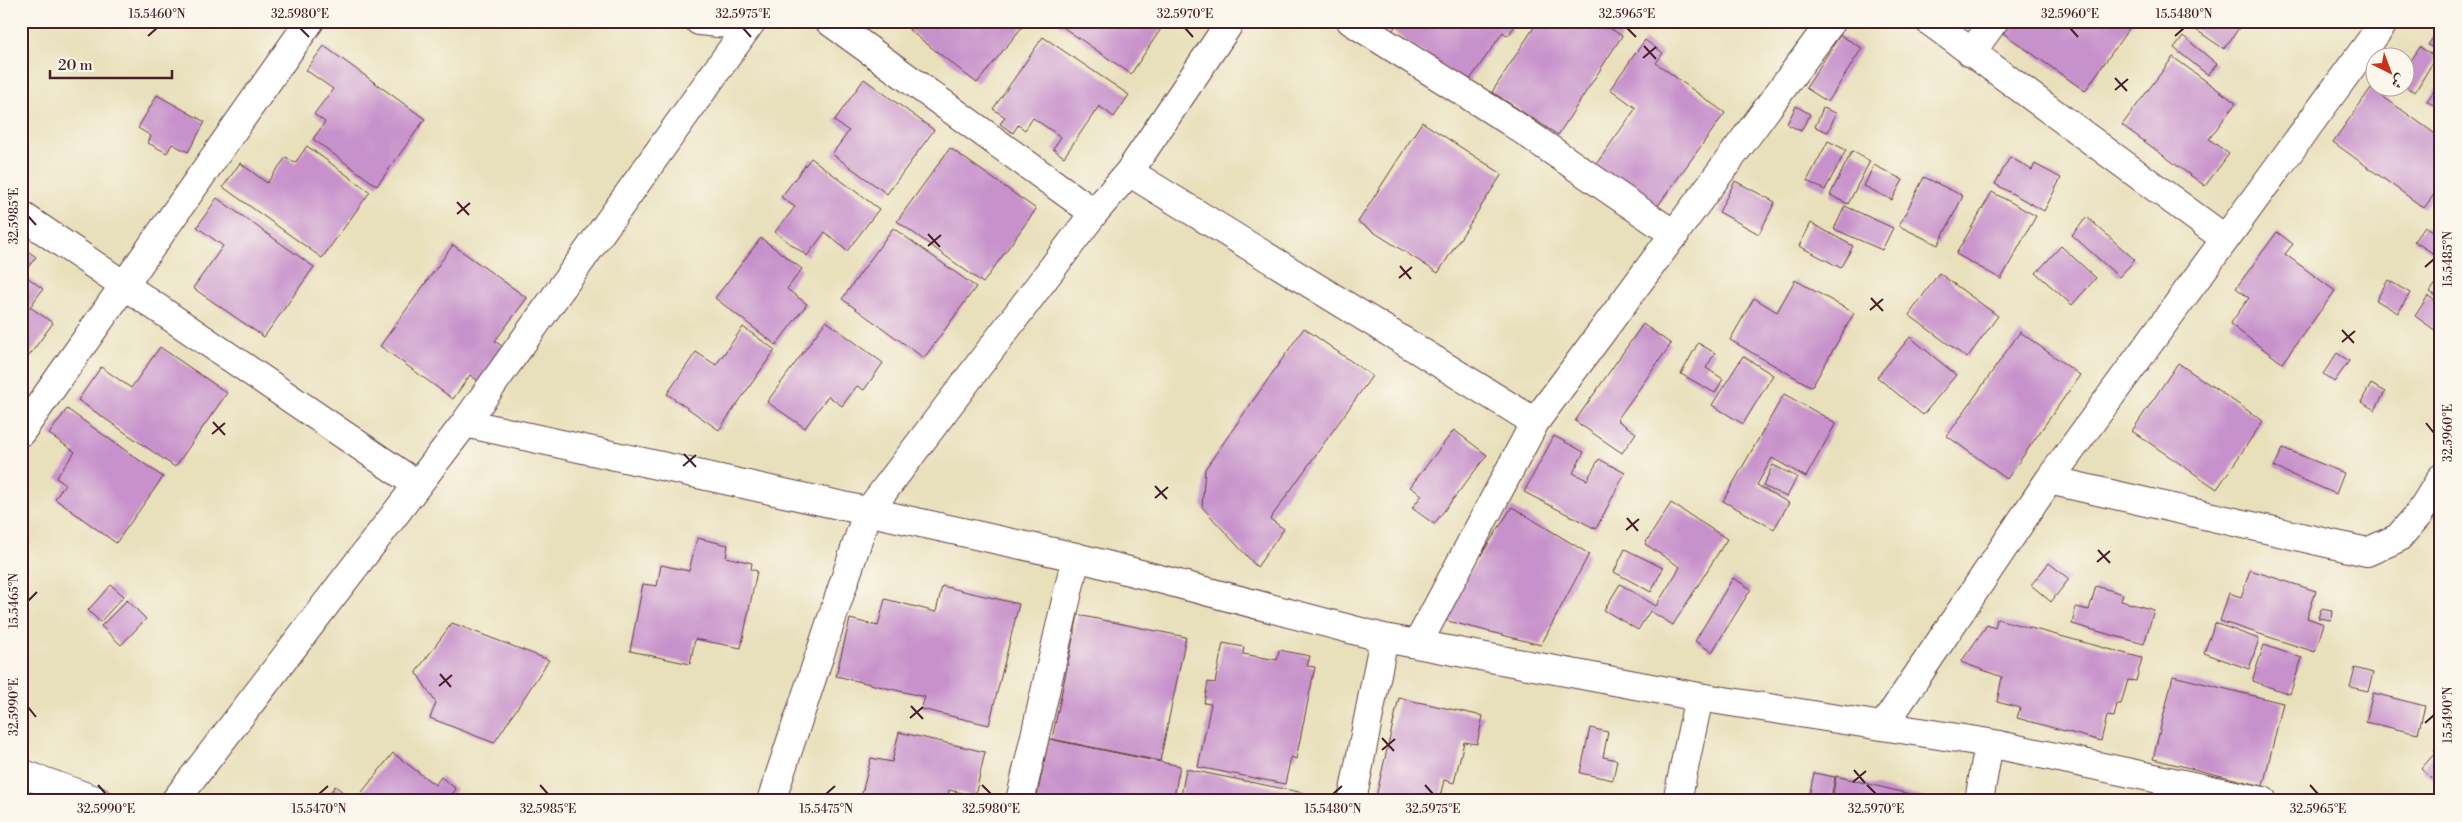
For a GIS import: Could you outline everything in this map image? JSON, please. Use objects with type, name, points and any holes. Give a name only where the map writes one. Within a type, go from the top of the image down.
[{"type":"street","points":[[21,432],[310,21]]},
{"type":"street","points":[[699,21],[750,24]]},
{"type":"street","points":[[829,21],[1094,213]]},
{"type":"street","points":[[771,801],[867,513],[1094,213],[1129,172],[1231,21]]},
{"type":"street","points":[[1351,21],[1509,120],[1675,235]]},
{"type":"street","points":[[1418,643],[1535,422],[1832,21]]},
{"type":"street","points":[[1929,21],[1971,54],[2224,238]]},
{"type":"street","points":[[1971,54],[1994,21]]},
{"type":"street","points":[[1884,725],[2049,480],[2384,21]]},
{"type":"street","points":[[175,801],[416,484],[465,423],[750,24]]},
{"type":"street","points":[[1129,172],[1535,422]]},
{"type":"street","points":[[21,215],[416,484]]},
{"type":"street","points":[[465,423],[867,513],[1076,557],[1384,638],[1699,698],[1884,725],[1989,743],[2263,801]]},
{"type":"street","points":[[2049,480],[2367,552],[2398,538],[2418,514],[2441,478]]},
{"type":"street","points":[[1020,801],[1076,557]]},
{"type":"street","points":[[1352,801],[1384,638]]},
{"type":"street","points":[[1677,801],[1699,698]]},
{"type":"street","points":[[1979,801],[1989,743]]},
{"type":"street","points":[[21,773],[98,801]]},
{"type":"building","points":[[916,21],[1027,21],[977,83],[909,30]]},
{"type":"building","points":[[1054,21],[1166,21],[1131,74]]},
{"type":"building","points":[[1399,21],[1518,21],[1508,36],[1503,32],[1467,84],[1392,31]]},
{"type":"building","points":[[1538,21],[1599,21],[1622,36],[1558,135],[1492,92]]},
{"type":"building","points":[[2011,21],[2134,21],[2085,91],[2003,33]]},
{"type":"building","points":[[2192,21],[2244,21],[2224,49],[2189,25]]},
{"type":"building","points":[[2441,25],[2441,53],[2428,45]]},
{"type":"building","points":[[1840,35],[1862,48],[1828,102],[1806,88]]},
{"type":"building","points":[[2183,36],[2217,64],[2208,75],[2174,48]]},
{"type":"building","points":[[1043,37],[1129,95],[1114,117],[1099,106],[1064,157],[1053,149],[1061,137],[1033,118],[1025,130],[1018,125],[1013,133],[1000,124],[1005,117],[993,109]]},
{"type":"building","points":[[1645,40],[1663,53],[1656,63],[1725,113],[1654,211],[1594,167],[1636,108],[1610,89]]},
{"type":"building","points":[[324,46],[425,119],[377,186],[313,139],[325,122],[314,114],[333,89],[306,70]]},
{"type":"building","points":[[2420,47],[2436,57],[2415,92],[2414,91],[2414,56]]},
{"type":"building","points":[[2173,57],[2236,103],[2209,139],[2229,154],[2205,186],[2122,125]]},
{"type":"building","points":[[864,79],[934,130],[887,194],[832,154],[849,131],[834,121]]},
{"type":"building","points":[[2441,81],[2441,111],[2427,101]]},
{"type":"building","points":[[157,95],[205,122],[188,152],[172,144],[167,153],[148,143],[151,136],[138,128]]},
{"type":"building","points":[[2364,98],[2385,98],[2441,138],[2441,185],[2424,208],[2333,142]]},
{"type":"building","points":[[1796,106],[1810,114],[1801,131],[1787,124]]},
{"type":"building","points":[[1823,108],[1836,113],[1828,132],[1815,127]]},
{"type":"building","points":[[1422,122],[1502,174],[1438,273],[1358,222]]},
{"type":"building","points":[[1828,141],[1846,150],[1825,190],[1807,181]]},
{"type":"building","points":[[307,146],[370,192],[322,258],[223,187],[240,163],[267,183],[286,157],[295,163]]},
{"type":"building","points":[[950,148],[1036,209],[983,283],[897,221]]},
{"type":"building","points":[[1852,151],[1870,161],[1848,204],[1830,195]]},
{"type":"building","points":[[2010,157],[2032,170],[2035,164],[2061,178],[2044,211],[1995,184]]},
{"type":"building","points":[[811,158],[879,209],[847,251],[825,232],[807,256],[775,232],[795,207],[781,197]]},
{"type":"building","points":[[1874,165],[1903,180],[1892,200],[1864,186]]},
{"type":"building","points":[[1924,177],[1963,196],[1938,245],[1899,226]]},
{"type":"building","points":[[1735,181],[1775,202],[1759,234],[1719,212]]},
{"type":"building","points":[[1992,192],[2036,216],[2001,279],[1956,254]]},
{"type":"building","points":[[217,198],[314,267],[264,337],[193,288],[223,246],[197,227]]},
{"type":"building","points":[[1845,206],[1893,228],[1882,250],[1834,229]]},
{"type":"building","points":[[2087,217],[2135,260],[2119,277],[2072,235]]},
{"type":"building","points":[[1811,223],[1853,246],[1841,268],[1799,246]]},
{"type":"building","points":[[2425,226],[2441,236],[2441,251],[2437,256],[2414,241]]},
{"type":"building","points":[[893,228],[976,287],[924,358],[842,299]]},
{"type":"building","points":[[2277,232],[2293,244],[2285,254],[2335,291],[2282,363],[2230,324],[2249,298],[2236,288]]},
{"type":"building","points":[[761,238],[802,269],[787,289],[807,304],[776,345],[715,298]]},
{"type":"building","points":[[453,245],[527,298],[495,341],[512,354],[488,388],[470,375],[453,399],[380,346]]},
{"type":"building","points":[[21,246],[36,257],[23,274],[43,289],[30,307],[53,323],[23,364],[21,362]]},
{"type":"building","points":[[2061,246],[2096,278],[2072,305],[2036,273]]},
{"type":"building","points":[[1939,273],[1998,316],[1967,358],[1909,315]]},
{"type":"building","points":[[2441,276],[2441,299],[2430,292]]},
{"type":"building","points":[[1795,280],[1854,313],[1812,387],[1730,340],[1754,298],[1777,312]]},
{"type":"building","points":[[2388,280],[2410,293],[2398,313],[2376,300]]},
{"type":"building","points":[[2428,296],[2441,304],[2441,324],[2436,331],[2415,316]]},
{"type":"building","points":[[826,321],[883,363],[864,390],[857,386],[842,406],[828,396],[805,428],[767,402]]},
{"type":"building","points":[[1643,324],[1671,344],[1617,420],[1636,433],[1622,453],[1575,421]]},
{"type":"building","points":[[743,327],[775,350],[719,430],[667,394],[696,352],[716,365]]},
{"type":"building","points":[[1304,328],[1372,376],[1270,519],[1284,529],[1257,567],[1202,507],[1205,469]]},
{"type":"building","points":[[2020,332],[2080,375],[2007,479],[1947,436]]},
{"type":"building","points":[[1910,337],[1956,375],[1923,415],[1877,377]]},
{"type":"building","points":[[1698,343],[1715,353],[1706,368],[1723,379],[1715,393],[1681,374]]},
{"type":"building","points":[[160,347],[227,393],[175,467],[78,400],[101,367],[131,388]]},
{"type":"building","points":[[2337,353],[2349,361],[2334,382],[2323,374]]},
{"type":"building","points":[[1743,356],[1773,375],[1743,424],[1712,405]]},
{"type":"building","points":[[2178,363],[2263,421],[2217,489],[2132,431]]},
{"type":"building","points":[[2371,384],[2385,392],[2375,410],[2361,402]]},
{"type":"building","points":[[1784,394],[1836,423],[1806,477],[1772,458],[1757,485],[1789,503],[1774,529],[1723,501]]},
{"type":"building","points":[[67,409],[163,477],[116,543],[55,499],[65,484],[56,478],[75,452],[49,434]]},
{"type":"building","points":[[1454,430],[1487,455],[1434,524],[1412,508],[1422,495],[1410,487]]},
{"type":"building","points":[[1554,436],[1584,452],[1573,473],[1587,480],[1599,459],[1625,473],[1596,529],[1524,492]]},
{"type":"building","points":[[2283,448],[2344,473],[2336,494],[2274,467]]},
{"type":"building","points":[[1773,465],[1797,477],[1787,497],[1763,486]]},
{"type":"building","points":[[1671,503],[1727,539],[1673,625],[1650,611],[1638,630],[1604,610],[1620,584],[1656,606],[1680,567],[1645,544]]},
{"type":"building","points":[[1512,507],[1589,554],[1541,645],[1440,619]]},
{"type":"building","points":[[697,538],[728,545],[726,557],[752,563],[751,569],[757,571],[741,648],[695,639],[690,664],[630,651],[643,584],[657,586],[661,565],[689,571]]},
{"type":"building","points":[[1625,549],[1663,568],[1651,592],[1614,572]]},
{"type":"building","points":[[2049,563],[2069,579],[2051,602],[2031,585]]},
{"type":"building","points":[[2250,570],[2316,591],[2307,618],[2324,624],[2315,652],[2220,621],[2229,593],[2241,597]]},
{"type":"building","points":[[1733,578],[1751,589],[1712,652],[1695,641]]},
{"type":"building","points":[[111,585],[124,596],[100,622],[88,610]]},
{"type":"building","points":[[942,586],[1019,604],[989,725],[921,709],[925,697],[836,676],[850,619],[878,626],[885,599],[936,612]]},
{"type":"building","points":[[2096,586],[2123,594],[2121,601],[2154,610],[2144,644],[2072,624],[2076,607],[2089,610]]},
{"type":"building","points":[[127,600],[146,619],[121,645],[101,626]]},
{"type":"building","points":[[2321,609],[2332,611],[2331,620],[2318,618]]},
{"type":"building","points":[[1078,615],[1186,637],[1160,761],[1052,739]]},
{"type":"building","points":[[1997,619],[2142,658],[2136,681],[2128,680],[2121,704],[2117,704],[2114,717],[2107,716],[2101,741],[2017,718],[2020,708],[1997,702],[2002,677],[1961,662],[1987,625],[1995,628]]},
{"type":"building","points":[[452,623],[549,660],[494,743],[430,718],[436,703],[416,672]]},
{"type":"building","points":[[2215,623],[2259,639],[2249,669],[2204,653]]},
{"type":"building","points":[[1223,643],[1244,647],[1243,654],[1277,660],[1279,650],[1310,656],[1307,666],[1315,667],[1296,759],[1291,757],[1285,784],[1198,767],[1211,704],[1204,703],[1208,682],[1215,683]]},
{"type":"building","points":[[2264,645],[2302,658],[2290,694],[2252,681]]},
{"type":"building","points":[[2355,668],[2373,673],[2368,691],[2350,687]]},
{"type":"building","points":[[2173,676],[2283,703],[2263,786],[2153,759]]},
{"type":"building","points":[[2373,693],[2425,706],[2418,734],[2366,722]]},
{"type":"building","points":[[1399,698],[1483,716],[1477,744],[1464,742],[1454,783],[1444,780],[1439,801],[1413,797],[1412,801],[1375,801]]},
{"type":"building","points":[[1590,728],[1608,732],[1603,757],[1617,760],[1613,780],[1580,773]]},
{"type":"building","points":[[899,732],[985,752],[975,796],[949,790],[947,801],[860,801],[871,758],[892,762]]},
{"type":"building","points":[[1049,739],[1180,766],[1173,801],[1036,801]]},
{"type":"building","points":[[2441,742],[2441,756],[2434,750]]},
{"type":"building","points":[[393,753],[435,785],[441,777],[456,789],[447,801],[355,801]]},
{"type":"building","points":[[2435,753],[2441,758],[2441,778],[2437,783],[2421,769]]},
{"type":"building","points":[[1186,769],[1314,795],[1312,801],[1180,801]]},
{"type":"building","points":[[1814,773],[1835,777],[1830,801],[1808,801]]},
{"type":"building","points":[[1836,776],[1922,797],[1923,801],[1832,801]]},
{"type":"building","points":[[335,786],[355,801],[324,801]]}]
